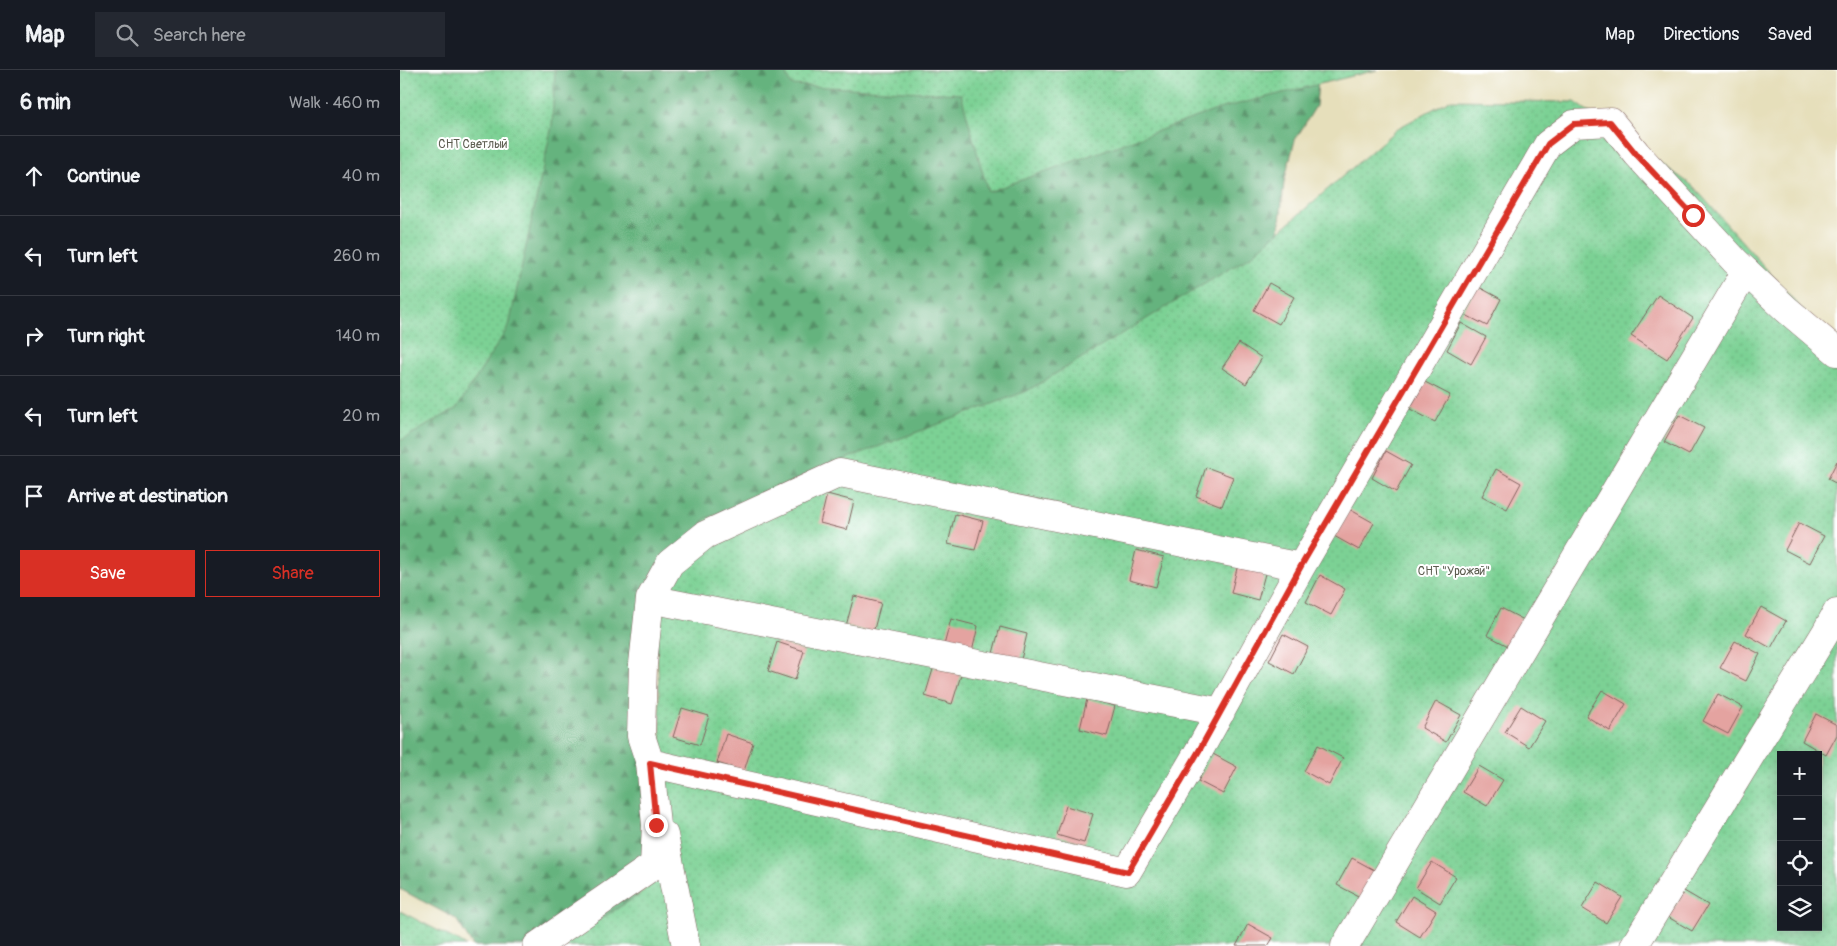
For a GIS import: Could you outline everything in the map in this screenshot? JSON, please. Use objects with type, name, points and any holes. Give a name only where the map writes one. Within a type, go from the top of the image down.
[{"type":"lane","points":[[650,763],[1128,872],[1301,566],[1548,144],[1574,124],[1610,122],[1636,154],[1746,271],[1786,309],[1837,352]]},
{"type":"lane","points":[[1345,946],[1746,271]]},
{"type":"lane","points":[[686,946],[650,763],[641,736],[643,664],[650,599],[670,563],[705,535],[840,473],[1301,566]]},
{"type":"lane","points":[[650,599],[1220,712]]},
{"type":"lane","points":[[1634,946],[1837,612]]},
{"type":"lane","points":[[538,946],[654,865],[656,825],[650,763]]},
{"type":"green space","name":"СНТ Светлый","points":[[400,70],[555,70],[552,125],[509,326],[457,408],[400,441]]},
{"type":"green space","points":[[512,70],[1319,70],[1316,106],[1295,140],[1284,182],[1279,232],[1282,273],[650,656],[654,875],[595,946],[473,946],[456,919],[400,889],[400,378]]},
{"type":"green space","points":[[784,70],[1377,70],[1222,108],[988,192],[961,94],[791,85]]},
{"type":"green space","name":"СНТ \"Урожай\"","points":[[1450,100],[1575,102],[1693,186],[1837,349],[1837,946],[557,946],[639,895],[667,869],[655,602],[705,519],[840,461],[1027,391],[1251,256],[1398,128]]},
{"type":"green space","points":[[400,911],[462,943],[466,946],[400,946]]},
{"type":"building","points":[[1269,283],[1294,297],[1279,324],[1254,310]]},
{"type":"building","points":[[1477,286],[1501,299],[1487,326],[1462,313]]},
{"type":"building","points":[[1658,295],[1693,318],[1667,359],[1631,336]]},
{"type":"building","points":[[1461,323],[1486,337],[1471,364],[1447,350]]},
{"type":"building","points":[[1239,343],[1262,358],[1246,384],[1222,368]]},
{"type":"building","points":[[1425,382],[1450,395],[1435,422],[1410,409]]},
{"type":"building","points":[[1679,415],[1704,428],[1689,455],[1664,442]]},
{"type":"building","points":[[1386,451],[1411,465],[1396,492],[1372,478]]},
{"type":"building","points":[[1837,461],[1837,484],[1828,479]]},
{"type":"building","points":[[1206,467],[1233,477],[1222,506],[1196,496]]},
{"type":"building","points":[[1496,469],[1521,483],[1507,509],[1482,496]]},
{"type":"building","points":[[827,494],[854,501],[847,530],[820,523]]},
{"type":"building","points":[[1349,509],[1374,523],[1359,550],[1334,536]]},
{"type":"building","points":[[955,514],[983,521],[975,550],[948,544]]},
{"type":"building","points":[[1799,523],[1824,536],[1810,563],[1785,550]]},
{"type":"building","points":[[1136,550],[1164,557],[1156,587],[1129,580]]},
{"type":"building","points":[[1238,564],[1266,570],[1258,600],[1231,593]]},
{"type":"building","points":[[1320,575],[1345,589],[1331,615],[1306,602]]},
{"type":"building","points":[[854,596],[881,603],[873,633],[846,626]]},
{"type":"building","points":[[1761,607],[1786,621],[1771,648],[1746,634]]},
{"type":"building","points":[[1501,608],[1526,621],[1512,648],[1487,635]]},
{"type":"building","points":[[951,619],[978,626],[971,656],[943,649]]},
{"type":"building","points":[[1000,627],[1027,634],[1020,664],[992,657]]},
{"type":"building","points":[[1283,634],[1308,647],[1294,674],[1269,661]]},
{"type":"building","points":[[1735,641],[1760,654],[1746,681],[1720,668]]},
{"type":"building","points":[[777,642],[804,651],[795,680],[768,671]]},
{"type":"building","points":[[934,666],[961,675],[952,704],[925,696]]},
{"type":"building","points":[[1602,690],[1626,704],[1610,731],[1586,716]]},
{"type":"building","points":[[1718,694],[1743,707],[1728,734],[1703,721]]},
{"type":"building","points":[[1087,699],[1115,706],[1107,736],[1080,729]]},
{"type":"building","points":[[1436,701],[1461,715],[1446,742],[1422,728]]},
{"type":"building","points":[[1521,706],[1545,721],[1529,747],[1505,732]]},
{"type":"building","points":[[682,708],[709,716],[700,745],[673,737]]},
{"type":"building","points":[[1816,714],[1837,725],[1837,735],[1826,755],[1802,741]]},
{"type":"building","points":[[726,734],[753,743],[744,771],[717,763]]},
{"type":"building","points":[[1318,745],[1343,758],[1329,785],[1304,771]]},
{"type":"building","points":[[1213,754],[1237,767],[1223,794],[1198,781]]},
{"type":"building","points":[[1479,766],[1503,780],[1487,806],[1463,792]]},
{"type":"building","points":[[1066,806],[1093,814],[1084,843],[1057,835]]},
{"type":"building","points":[[1352,858],[1376,871],[1362,898],[1337,885]]},
{"type":"building","points":[[1432,862],[1456,877],[1440,903],[1416,888]]},
{"type":"building","points":[[1598,882],[1622,897],[1606,923],[1582,908]]},
{"type":"building","points":[[1684,891],[1708,905],[1692,931],[1668,917]]},
{"type":"building","points":[[1412,896],[1436,911],[1420,937],[1396,922]]},
{"type":"building","points":[[1248,924],[1273,938],[1268,946],[1236,946]]},
{"type":"route","points":[[656,825],[650,763],[1128,872],[1200,749],[1301,566],[1548,144],[1574,124],[1610,122],[1636,154],[1693,215]]}]
